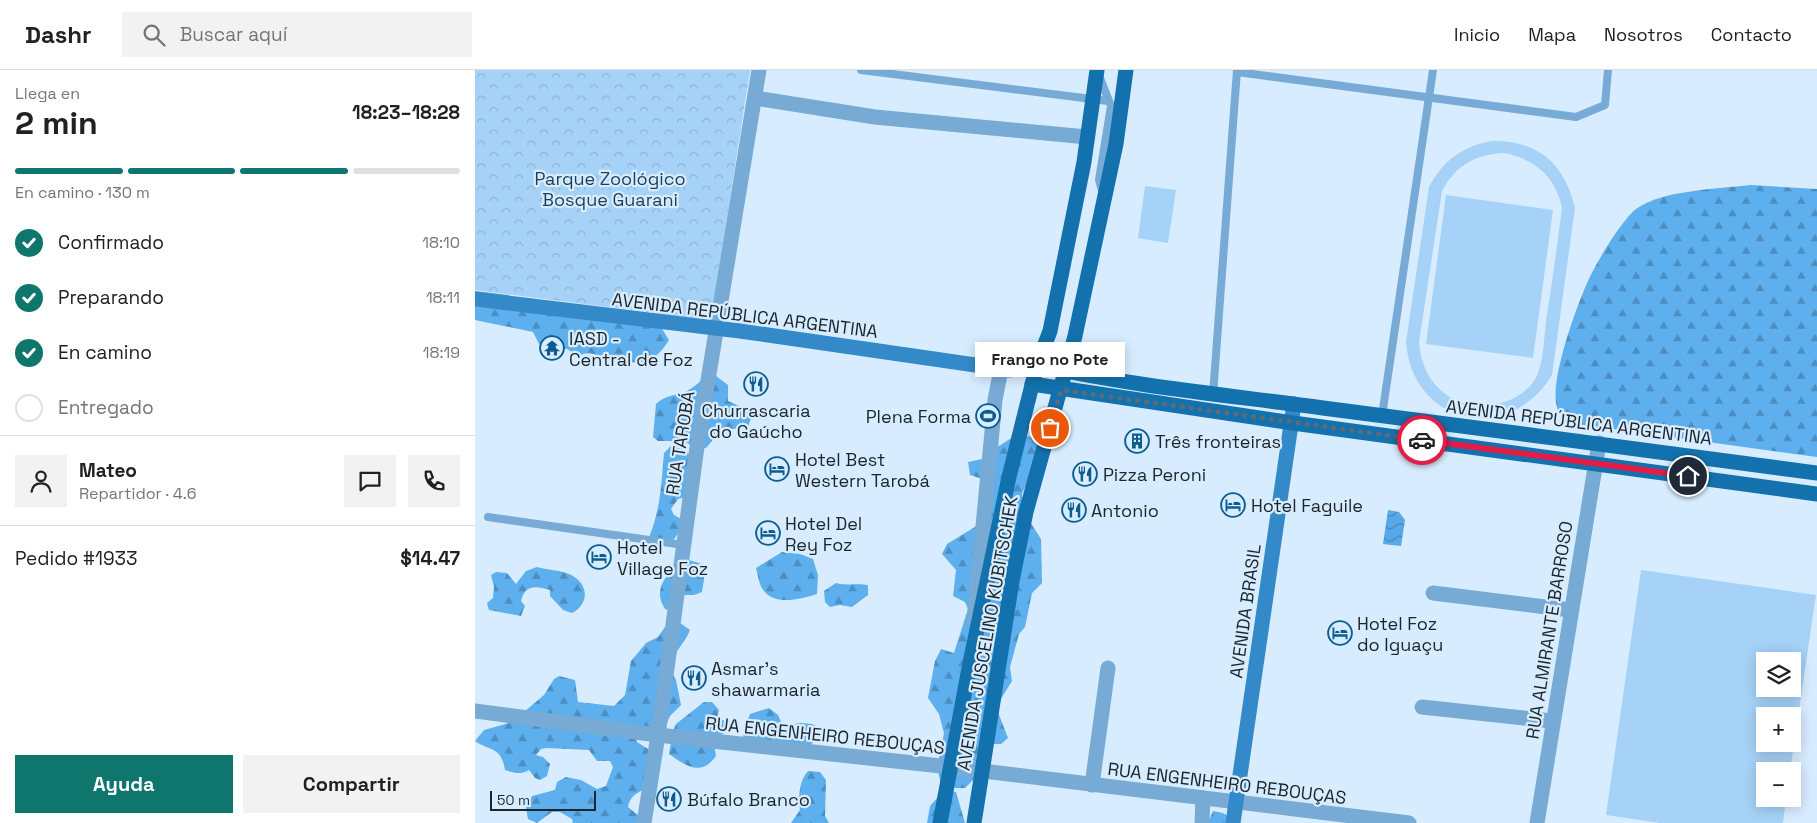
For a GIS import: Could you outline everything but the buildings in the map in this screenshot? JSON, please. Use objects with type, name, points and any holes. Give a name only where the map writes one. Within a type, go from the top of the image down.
[{"type":"main road","name":"AVENIDA JUSCELINO KUBITSCHEK","points":[[940,823],[970,663],[1009,477],[1037,365],[1050,331],[1078,194],[1087,137],[1100,100],[1097,70]]},
{"type":"main road","name":"AVENIDA JUSCELINO KUBITSCHEK","points":[[974,823],[1007,609],[1026,512],[1066,371],[1116,144],[1126,70]]},
{"type":"main road","name":"AVENIDA REPÚBLICA ARGENTINA","points":[[1037,365],[1213,395],[1599,443],[1817,473]]},
{"type":"main road","name":"AVENIDA REPÚBLICA ARGENTINA","points":[[1032,384],[1061,390],[1293,424],[1817,494]]},
{"type":"street","name":"RUA TAROBÁ","points":[[643,823],[659,736],[697,447],[718,329],[759,70]]},
{"type":"street","points":[[755,98],[875,117],[1087,137]]},
{"type":"street","name":"AVENIDA REPÚBLICA ARGENTINA","points":[[475,299],[718,329],[1005,369],[1037,365]]},
{"type":"street","name":"AVENIDA REPÚBLICA ARGENTINA","points":[[1005,369],[1032,384]]},
{"type":"street","name":"AVENIDA JUSCELINO KUBITSCHEK","points":[[970,663],[995,400],[1005,369]]},
{"type":"street","name":"AVENIDA BRASIL","points":[[1233,823],[1293,424],[1294,404]]},
{"type":"street","name":"RUA ALMIRANTE BARROSO","points":[[1537,823],[1599,443]]},
{"type":"street","points":[[1433,593],[1571,610]]},
{"type":"street","points":[[1092,785],[1108,668]]},
{"type":"street","points":[[1422,707],[1553,721]]},
{"type":"street","name":"RUA ENGENHEIRO REBOUÇAS","points":[[475,711],[659,736],[950,767],[1409,823]]},
{"type":"street","points":[[1202,823],[1203,798]]},
{"type":"lane","points":[[861,70],[1100,100],[1111,106],[1099,180],[1104,203]]},
{"type":"lane","points":[[1382,416],[1433,70]]},
{"type":"lane","points":[[1213,395],[1237,71],[1576,117],[1605,105],[1608,70]]},
{"type":"lane","points":[[488,517],[684,545]]},
{"type":"green space","name":"Parque Zoológico Bosque Guarani","points":[[475,70],[750,70],[711,320],[475,290]]},
{"type":"green space","points":[[1492,141],[1508,142],[1536,150],[1556,167],[1564,179],[1575,208],[1552,375],[1534,397],[1512,411],[1488,418],[1465,416],[1443,408],[1425,392],[1412,370],[1406,342],[1429,187],[1447,162],[1463,151],[1481,143]],"holes":[[[1504,153],[1515,156],[1542,171],[1555,187],[1562,208],[1542,358],[1534,381],[1526,390],[1515,397],[1491,405],[1467,404],[1456,400],[1440,390],[1429,376],[1420,351],[1419,342],[1442,191],[1453,175],[1467,163],[1494,154]]]},
{"type":"green space","points":[[1750,185],[1817,189],[1817,457],[1570,423],[1560,413],[1556,401],[1559,368],[1570,327],[1588,281],[1616,232],[1636,209],[1660,198],[1691,191]]},
{"type":"green space","points":[[1145,186],[1176,190],[1168,243],[1138,238]]},
{"type":"green space","points":[[1446,195],[1553,210],[1533,358],[1426,344]]},
{"type":"green space","points":[[475,291],[508,295],[530,307],[658,322],[669,340],[655,357],[648,361],[622,361],[590,353],[579,356],[567,349],[539,344],[533,332],[475,320]]},
{"type":"green space","points":[[712,373],[728,385],[728,401],[746,409],[752,415],[748,427],[716,431],[712,441],[706,448],[693,446],[683,441],[658,441],[653,437],[656,404],[664,398],[689,390]]},
{"type":"green space","points":[[1019,433],[1034,438],[1040,452],[1022,494],[1023,511],[1041,539],[1042,583],[1032,593],[1025,627],[1019,634],[1010,667],[1012,681],[996,707],[1008,738],[1001,744],[990,744],[977,776],[965,788],[956,788],[941,784],[937,767],[944,733],[939,714],[928,698],[935,661],[941,649],[954,653],[968,609],[965,602],[953,596],[956,570],[942,554],[947,544],[983,522],[986,480],[970,475],[968,462],[987,458],[988,453]]},
{"type":"green space","points":[[671,446],[685,450],[692,458],[689,496],[678,499],[671,509],[674,515],[683,520],[677,535],[668,543],[657,547],[648,540],[658,507],[664,453]]},
{"type":"green space","points":[[782,552],[800,554],[813,559],[818,575],[817,594],[804,598],[782,600],[769,596],[762,589],[756,568]]},
{"type":"green space","points":[[689,560],[702,564],[705,573],[702,592],[694,595],[684,595],[666,610],[660,594],[664,580],[675,568]]},
{"type":"green space","points":[[537,567],[569,574],[580,582],[585,593],[582,604],[578,609],[572,613],[563,610],[550,596],[550,590],[536,587],[528,589],[523,595],[521,601],[525,606],[521,616],[489,610],[487,603],[493,598],[494,587],[491,575],[496,572],[507,573],[516,584],[526,571]]},
{"type":"green space","points":[[1641,570],[1816,595],[1801,697],[1801,652],[1756,652],[1756,697],[1801,697],[1799,707],[1756,707],[1756,752],[1793,752],[1791,762],[1756,762],[1756,807],[1785,807],[1783,823],[1660,823],[1606,815]]},
{"type":"green space","points":[[836,583],[868,585],[868,595],[852,607],[840,605],[830,607],[825,602],[824,591]]},
{"type":"green space","points":[[680,623],[690,630],[673,658],[670,670],[676,680],[681,705],[670,716],[665,727],[635,735],[637,742],[653,752],[644,789],[632,798],[628,807],[639,816],[640,823],[573,823],[572,819],[560,812],[552,812],[537,823],[528,819],[526,808],[532,796],[555,790],[557,782],[566,777],[581,780],[597,789],[606,786],[613,767],[610,761],[597,761],[589,750],[541,749],[536,755],[543,757],[550,764],[547,776],[540,780],[535,778],[529,770],[517,773],[505,770],[498,753],[475,741],[484,730],[516,721],[544,695],[554,679],[559,676],[575,680],[578,702],[614,706],[625,695],[631,661],[646,643],[658,637],[665,627]]},
{"type":"green space","points":[[704,702],[712,702],[719,710],[717,719],[728,721],[726,730],[714,745],[716,756],[705,766],[699,768],[687,765],[669,754],[676,724]]},
{"type":"green space","points":[[769,708],[778,715],[784,728],[799,723],[806,723],[815,725],[820,735],[810,746],[777,744],[773,739],[768,746],[743,740],[744,729],[750,714]]},
{"type":"green space","points":[[808,771],[820,772],[826,780],[825,816],[829,823],[791,823],[800,810],[800,789]]},
{"type":"green space","points":[[944,790],[956,792],[965,823],[927,823],[930,806]]},
{"type":"green space","points":[[1213,811],[1223,813],[1239,823],[1208,823]]},
{"type":"water","points":[[1388,510],[1399,512],[1405,520],[1401,546],[1383,544]]},
{"type":"way so far","points":[[1050,428],[1061,390],[1293,424],[1422,440]]},
{"type":"place","name":"IASD - Central de Foz","points":[[552,348]]},
{"type":"place","name":"Churrascaria do Gaúcho","points":[[756,384]]},
{"type":"place","name":"Plena Forma","points":[[988,416]]},
{"type":"place","name":"Frango no Pote","points":[[1050,428]]},
{"type":"place","name":"Três fronteiras","points":[[1137,441]]},
{"type":"place","name":"Hotel Best Western Tarobá","points":[[777,469]]},
{"type":"place","name":"Pizza Peroni","points":[[1085,474]]},
{"type":"place","name":"Hotel Faguile","points":[[1233,505]]},
{"type":"place","name":"Antonio","points":[[1074,510]]},
{"type":"place","name":"Hotel Del Rey Foz","points":[[768,533]]},
{"type":"place","name":"Hotel Village Foz","points":[[599,557]]},
{"type":"place","name":"Hotel Foz do Iguaçu","points":[[1340,633]]},
{"type":"place","name":"Asmar's shawarmaria","points":[[694,678]]},
{"type":"place","name":"Búfalo Branco","points":[[669,799]]},
{"type":"route","points":[[1422,440],[1688,476]]}]
